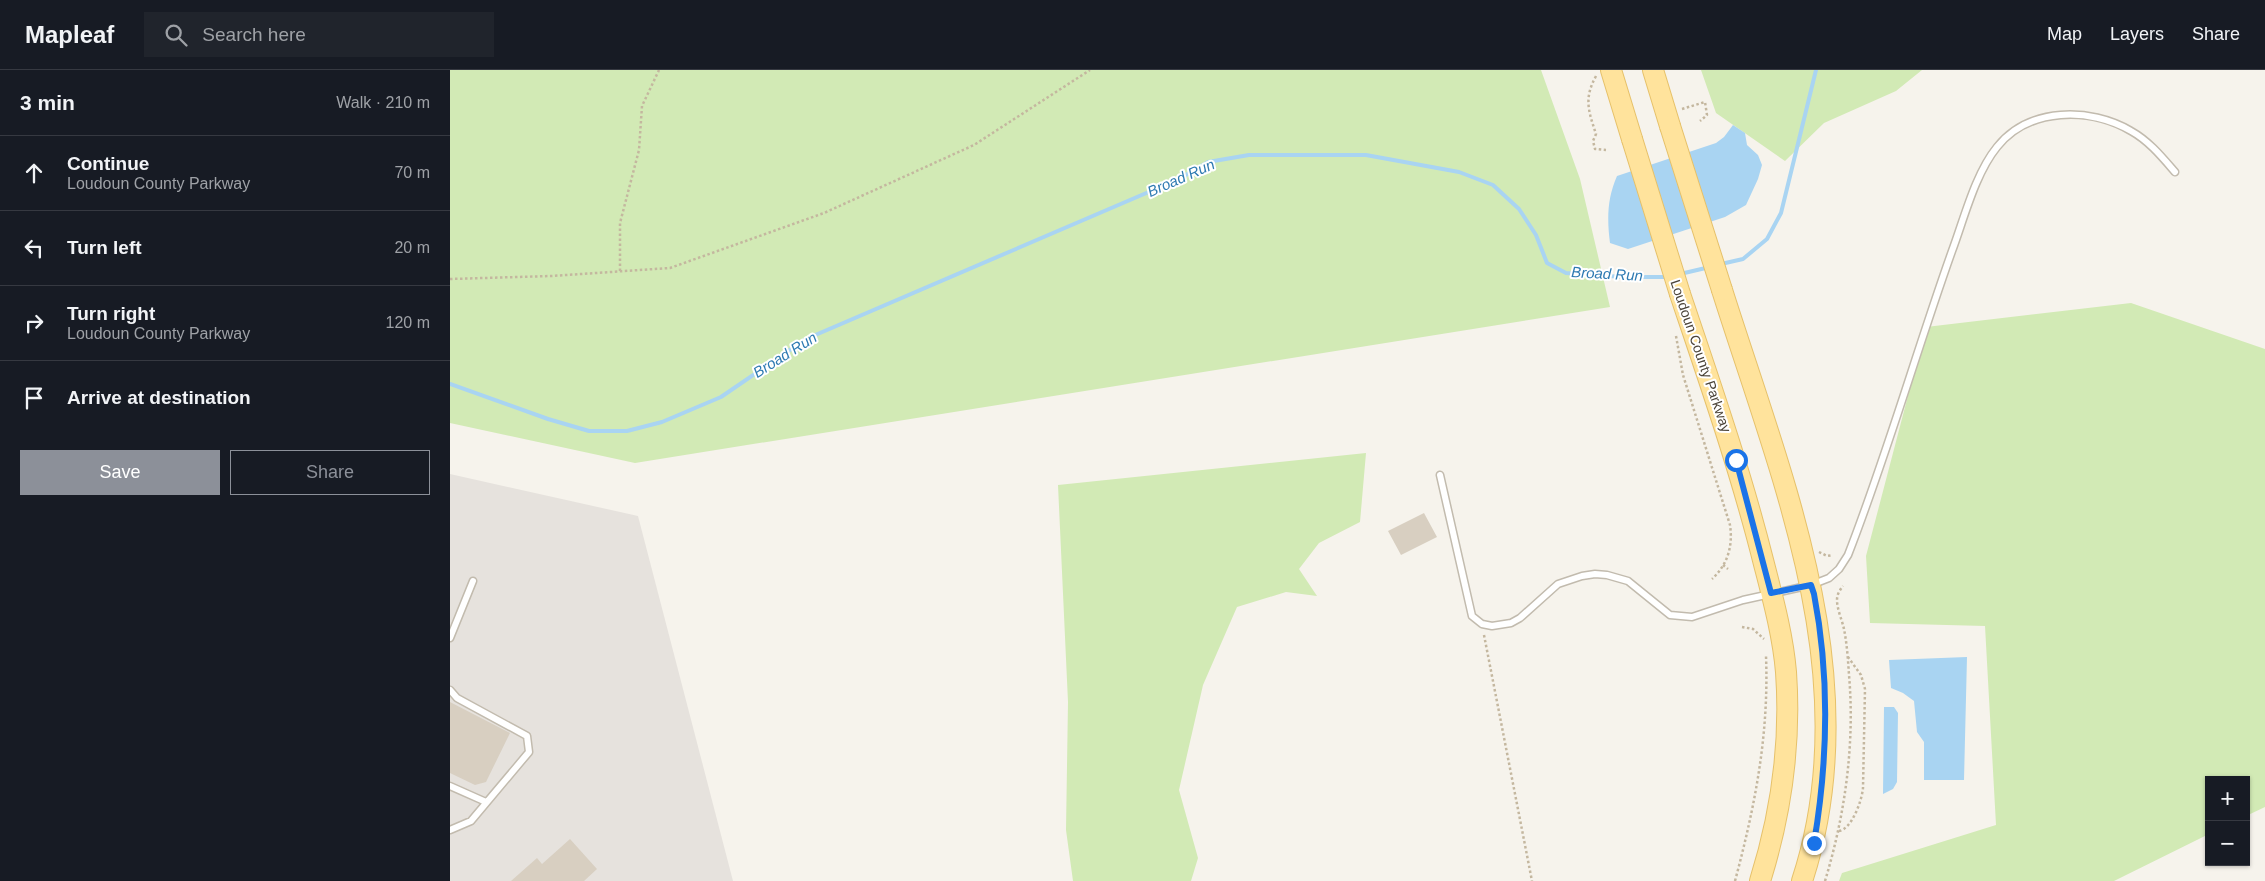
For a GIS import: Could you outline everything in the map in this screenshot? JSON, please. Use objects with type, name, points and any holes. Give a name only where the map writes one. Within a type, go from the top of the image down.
[{"type":"main road","points":[[1653,70],[1675,118],[1722,290],[1796,522],[1811,585],[1822,654],[1826,754],[1814,843],[1802,881]]},
{"type":"main road","name":"Loudoun County Parkway","points":[[1604,71],[1632,139],[1680,294],[1736,460],[1771,593],[1786,672],[1785,756],[1776,819],[1760,881]]},
{"type":"lane","points":[[1440,475],[1472,616],[1482,624],[1492,626],[1511,623],[1520,618],[1558,584],[1595,574],[1607,575],[1628,581],[1670,615],[1684,618],[1699,616],[1740,601],[1811,585],[1829,578],[1839,569],[1848,555],[1892,431],[1932,308],[1981,176],[1996,147],[2011,134],[2030,122],[2048,116],[2089,115],[2103,118],[2131,130],[2157,151],[2175,172]]},
{"type":"lane","points":[[450,638],[473,581]]},
{"type":"lane","points":[[450,690],[457,698],[527,736],[529,752],[471,821],[450,830]]},
{"type":"lane","points":[[450,786],[486,802]]},
{"type":"path","points":[[620,271],[620,223],[639,150],[642,106],[659,70]]},
{"type":"path","points":[[450,279],[551,276],[670,268],[824,213],[974,145],[1090,70]]},
{"type":"path","points":[[1604,71],[1588,95],[1588,107],[1596,134],[1593,141],[1595,150],[1606,150]]},
{"type":"path","points":[[1675,118],[1705,102],[1707,115],[1700,121]]},
{"type":"path","points":[[1674,329],[1684,375],[1730,525],[1730,550],[1723,565],[1712,579]]},
{"type":"path","points":[[1723,565],[1728,569]]},
{"type":"path","points":[[1482,624],[1532,881]]},
{"type":"path","points":[[1754,629],[1755,625]]},
{"type":"path","points":[[1735,881],[1750,820],[1766,721],[1766,647],[1762,636],[1754,629],[1742,627]]},
{"type":"path","points":[[1838,831],[1844,830],[1848,825],[1860,802],[1863,788],[1866,689],[1861,675],[1847,656]]},
{"type":"shaded area","points":[[450,474],[638,516],[733,881],[450,881]]},
{"type":"green space","points":[[450,70],[1541,70],[1580,179],[1610,307],[635,463],[450,423]]},
{"type":"green space","points":[[1701,70],[1922,70],[1896,91],[1824,123],[1785,161],[1716,113]]},
{"type":"green space","points":[[2131,303],[2265,349],[2265,807],[2250,814],[2250,776],[2205,776],[2205,836],[2114,881],[1839,881],[1842,873],[1996,825],[1985,626],[1870,623],[1866,556],[1926,327]]},
{"type":"green space","points":[[1366,453],[1360,522],[1319,543],[1299,569],[1317,596],[1286,592],[1237,607],[1203,685],[1179,790],[1198,858],[1191,881],[1073,881],[1066,830],[1068,702],[1058,485]]},
{"type":"water","points":[[1733,125],[1745,133],[1747,145],[1758,155],[1762,165],[1746,205],[1725,217],[1628,249],[1610,243],[1609,209],[1611,193],[1617,176],[1716,143],[1724,137]]},
{"type":"water","points":[[1967,657],[1964,780],[1924,780],[1924,742],[1917,732],[1914,701],[1903,693],[1891,688],[1889,660]]},
{"type":"water","points":[[1884,707],[1894,707],[1898,713],[1897,782],[1893,789],[1883,794]]},
{"type":"building","points":[[1424,513],[1437,537],[1401,555],[1388,531]]},
{"type":"building","points":[[450,702],[510,733],[486,782],[475,785],[450,773]]},
{"type":"building","points":[[570,839],[597,869],[584,881],[511,881],[537,858],[542,864]]},
{"type":"waterway","name":"Broad Run","points":[[1721,264],[1743,259],[1767,239],[1781,213],[1816,70]]},
{"type":"waterway","name":"Broad Run","points":[[450,384],[548,419],[589,431],[627,431],[662,422],[721,397],[806,339],[1179,179],[1208,162],[1249,155],[1366,155],[1459,172],[1493,185],[1519,209],[1536,235],[1547,263],[1566,273],[1623,277],[1668,277]]},
{"type":"waterway","name":"Broad Run","points":[[1680,274],[1710,267]]},
{"type":"route","points":[[1736,460],[1771,593],[1811,585],[1814,594],[1822,654],[1826,754],[1814,843]]}]
